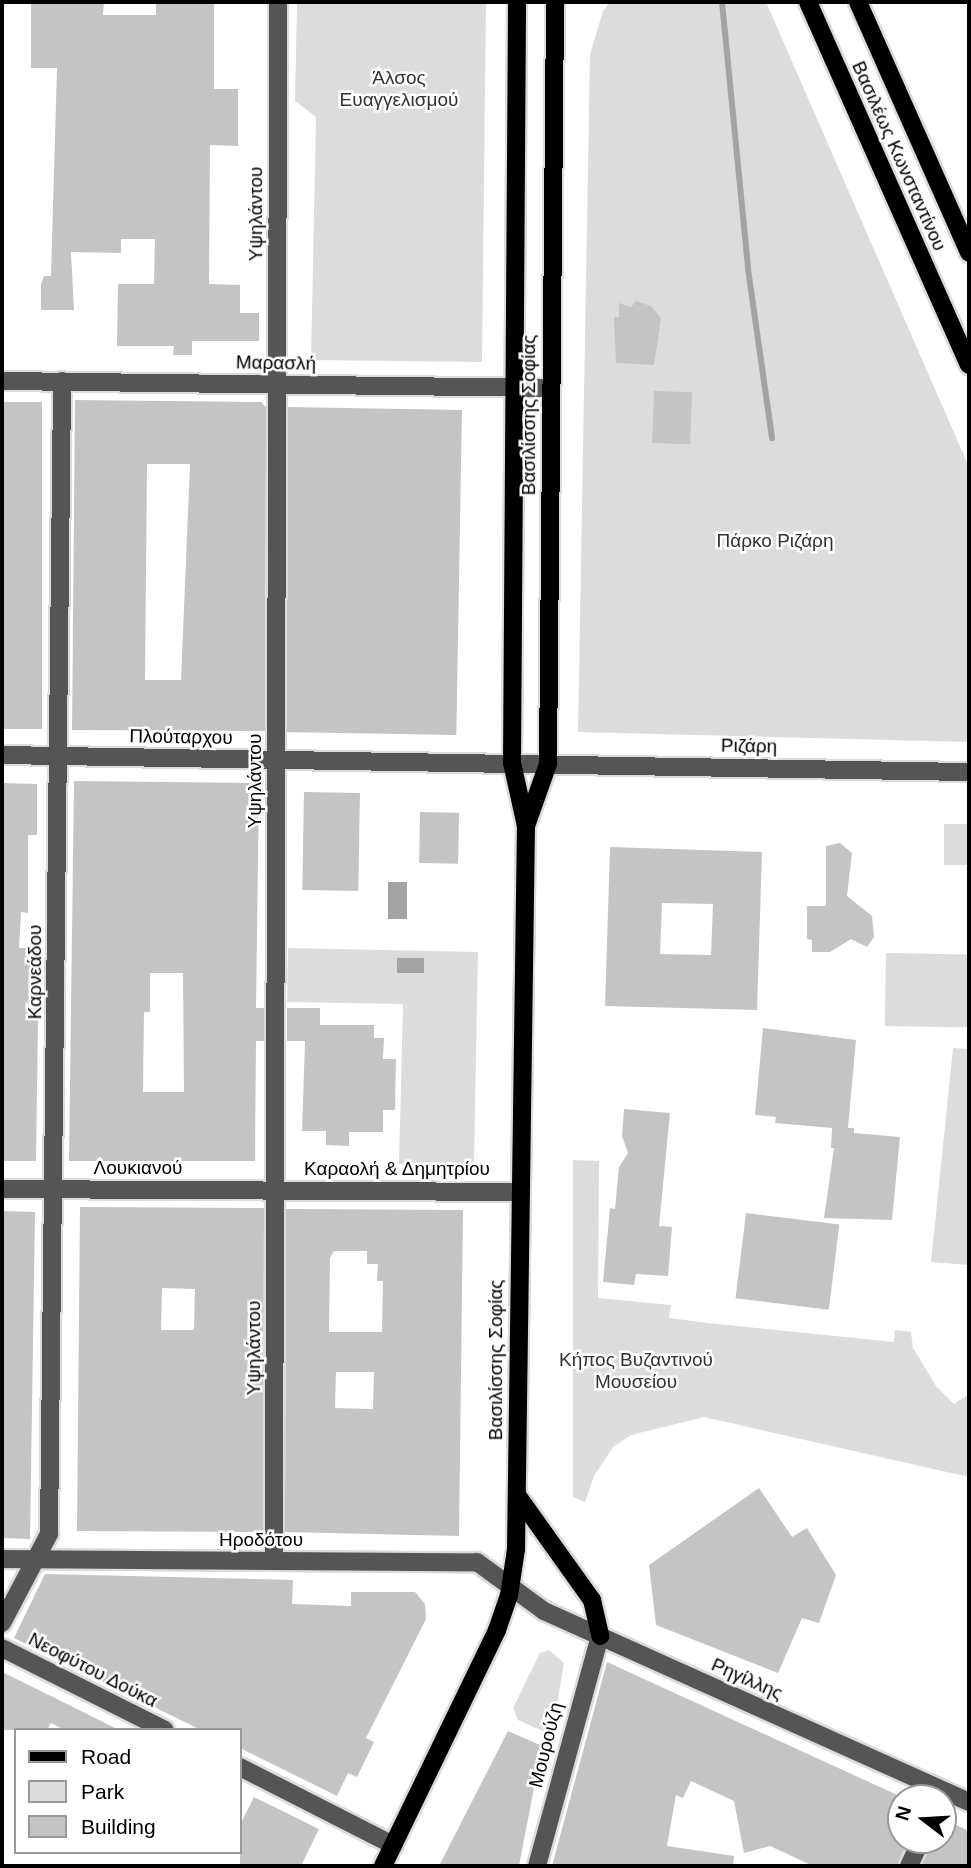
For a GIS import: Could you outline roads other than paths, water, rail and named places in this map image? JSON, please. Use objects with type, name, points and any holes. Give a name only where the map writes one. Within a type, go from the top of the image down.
[{"type":"main road","name":"Βασιλίσσης Σοφίας","points":[[526,825],[548,764],[555,2]]},
{"type":"main road","name":"Βασιλέως Κωνσταντίνου","points":[[808,2],[965,346],[969,365]]},
{"type":"main road","name":"Βασιλέως Κωνσταντίνου","points":[[858,2],[969,253]]},
{"type":"main road","name":"Βασιλίσσης Σοφίας","points":[[383,1866],[490,1646],[511,1587],[517,1495],[526,825],[520,763],[513,387],[515,6]]},
{"type":"main road","points":[[517,1495],[592,1600],[600,1636]]},
{"type":"street","name":"Υψηλάντου","points":[[274,1561],[278,2]]},
{"type":"street","name":"Μαρασλή","points":[[2,380],[550,387]]},
{"type":"street","name":"Καρνεάδου","points":[[2,1623],[49,1534],[55,1189],[62,381]]},
{"type":"street","name":"Πλούταρχου","points":[[2,755],[520,763]]},
{"type":"street","name":"Ριζάρη","points":[[520,763],[969,772]]},
{"type":"street","name":"Λουκιανού","points":[[2,1189],[275,1189]]},
{"type":"street","name":"Καραολή & Δημητρίου","points":[[275,1189],[519,1192]]},
{"type":"street","name":"Ηροδότου","points":[[2,1559],[477,1562],[511,1587]]},
{"type":"street","name":"Ρηγίλλης","points":[[511,1587],[544,1611],[919,1784]]},
{"type":"street","name":"Μουρούζη","points":[[537,1866],[600,1636]]},
{"type":"street","name":"Νεοφύτου Δούκα","points":[[2,1648],[161,1728]]},
{"type":"street","points":[[242,1768],[393,1845]]},
{"type":"waterway","points":[[722,2],[748,269],[772,438]]},
{"type":"park label","name":"Άλσος Ευαγγελισμού","points":[[399,89]]},
{"type":"park label","name":"Πάρκο Ριζάρη","points":[[775,541]]},
{"type":"park label","name":"Κήπος Βυζαντινού Μουσείου","points":[[636,1371]]}]
